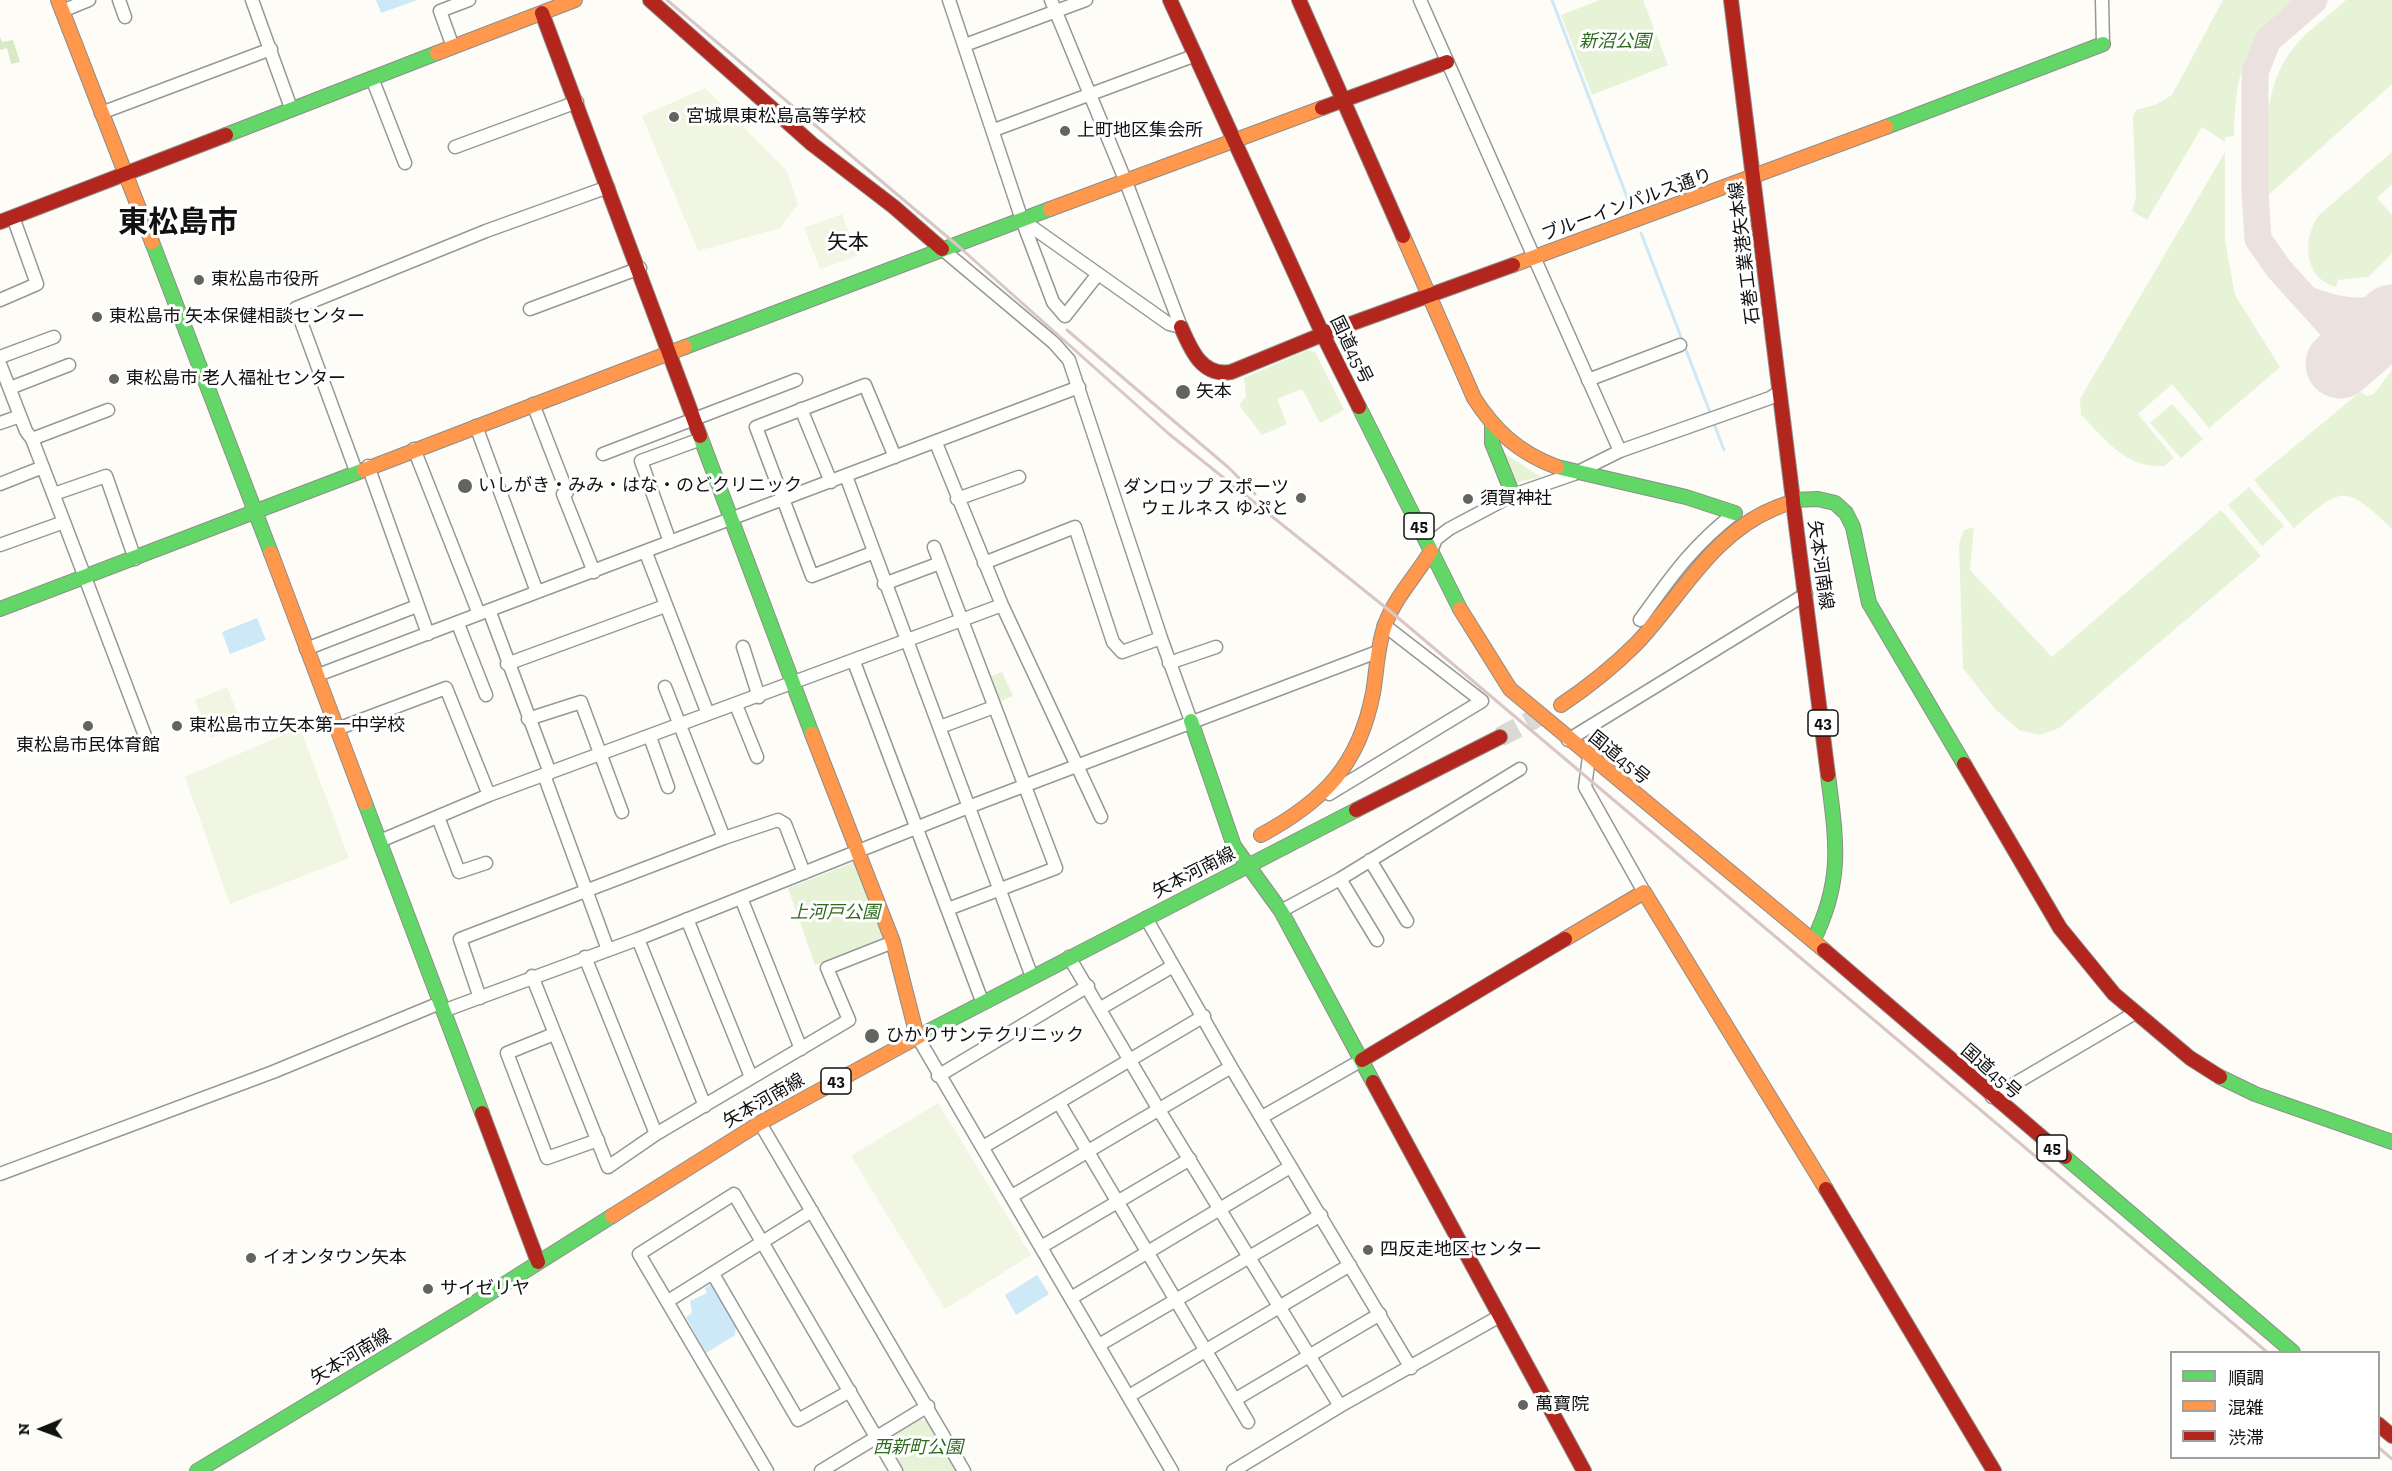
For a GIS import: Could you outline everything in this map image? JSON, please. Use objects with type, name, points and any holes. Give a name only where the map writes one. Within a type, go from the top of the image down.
[{"type":"main road","points":[[6,219],[453,46],[539,6],[575,0]]},
{"type":"main road","points":[[650,0],[812,144],[894,207],[942,249]]},
{"type":"main road","name":"国道45号","points":[[1170,0],[1323,335],[1464,617],[1510,689],[1568,740],[1813,941],[2291,1351]]},
{"type":"main road","points":[[1299,0],[1474,398],[1492,427],[1513,446],[1536,460],[1574,474],[1698,500],[1735,513]]},
{"type":"main road","name":"石巻工業港矢本線","points":[[1731,0],[1793,501]]},
{"type":"main road","points":[[60,5],[256,511],[306,650],[318,675],[538,1262]]},
{"type":"main road","points":[[539,6],[640,268],[701,440],[856,852],[893,942],[917,1036]]},
{"type":"main road","name":"ブルーインパルス通り","points":[[1181,327],[1189,348],[1199,363],[1219,374],[1230,372],[1429,295],[1754,178],[2103,44]]},
{"type":"main road","points":[[0,609],[942,249],[1447,62]]},
{"type":"main road","points":[[1492,427],[1492,443],[1513,495]]},
{"type":"main road","points":[[1793,501],[1812,498],[1826,499],[1837,502],[1845,509],[1853,531],[1865,592],[1880,621],[2060,928],[2095,973],[2135,1013],[2190,1058],[2222,1078],[2255,1094],[2392,1142]]},
{"type":"main road","name":"矢本河南線","points":[[1561,705],[1584,691],[1626,655],[1722,542],[1764,511],[1793,501],[1836,840],[1837,878],[1833,899],[1813,941]]},
{"type":"main road","points":[[1261,835],[1289,822],[1315,802],[1347,767],[1365,729],[1377,652],[1384,625],[1390,611],[1431,551]]},
{"type":"main road","points":[[1191,721],[1234,846],[1281,911],[1584,1471]]},
{"type":"main road","name":"矢本河南線","points":[[198,1471],[760,1123],[982,1001],[1500,737]]},
{"type":"main road","points":[[1362,1060],[1644,892],[1740,1045],[1994,1471]]},
{"type":"main road","points":[[2380,1425],[2392,1436]]},
{"type":"street","points":[[60,5],[89,0]]},
{"type":"street","points":[[119,0],[125,17]]},
{"type":"street","points":[[252,0],[291,108]]},
{"type":"street","points":[[453,46],[438,5],[469,0]]},
{"type":"street","points":[[949,0],[1022,220],[1053,302],[1065,316],[1098,274]]},
{"type":"street","points":[[965,45],[1053,5],[1086,0]]},
{"type":"street","points":[[1420,0],[1620,451]]},
{"type":"street","points":[[2102,0],[2103,44]]},
{"type":"street","points":[[1053,5],[1126,182],[1181,327]]},
{"type":"street","points":[[101,113],[271,50]]},
{"type":"street","points":[[994,130],[1196,56]]},
{"type":"street","points":[[372,78],[405,162]]},
{"type":"street","points":[[455,147],[577,102]]},
{"type":"street","points":[[428,634],[296,308],[486,231],[608,187]]},
{"type":"street","points":[[0,300],[38,284],[6,219]]},
{"type":"street","points":[[1022,220],[1169,324],[1181,327]]},
{"type":"street","points":[[942,249],[1054,343],[1069,360],[1169,663],[1191,721]]},
{"type":"street","points":[[530,309],[640,268]]},
{"type":"street","points":[[0,357],[54,337]]},
{"type":"street","points":[[1588,380],[1680,345]]},
{"type":"street","points":[[0,363],[54,494],[147,741]]},
{"type":"street","points":[[9,388],[69,365]]},
{"type":"street","points":[[603,454],[796,380]]},
{"type":"street","points":[[872,553],[812,576],[756,426],[865,385],[896,457]]},
{"type":"street","points":[[318,675],[646,553],[731,517],[936,443],[1079,387]]},
{"type":"street","points":[[1431,551],[1436,538],[1449,529],[1513,495],[1574,474],[1620,451],[1770,398],[1779,392]]},
{"type":"street","points":[[533,404],[567,492],[563,494],[594,572]]},
{"type":"street","points":[[801,409],[831,482]]},
{"type":"street","points":[[32,439],[108,410]]},
{"type":"street","points":[[0,423],[20,416]]},
{"type":"street","points":[[476,426],[537,592]]},
{"type":"street","points":[[670,542],[641,462],[701,440]]},
{"type":"street","points":[[936,443],[1002,605],[1101,817]]},
{"type":"street","points":[[414,449],[507,664],[608,950]]},
{"type":"street","points":[[0,484],[43,467]]},
{"type":"street","points":[[54,494],[106,476],[135,559]]},
{"type":"street","points":[[846,476],[872,553],[971,806],[998,890],[1032,977]]},
{"type":"street","points":[[957,499],[1019,477]]},
{"type":"street","points":[[1640,620],[1705,536],[1735,513]]},
{"type":"street","points":[[0,545],[64,522]]},
{"type":"street","points":[[984,563],[1075,527],[1113,642],[1122,652],[1161,638]]},
{"type":"street","points":[[934,548],[1023,787],[1056,868],[948,909]]},
{"type":"street","points":[[646,553],[708,714]]},
{"type":"street","points":[[884,584],[940,563]]},
{"type":"street","points":[[1568,740],[1806,594]]},
{"type":"street","points":[[380,841],[489,795],[854,662],[1002,605]]},
{"type":"street","points":[[306,650],[417,606]]},
{"type":"street","points":[[507,664],[665,606]]},
{"type":"street","points":[[458,624],[486,695]]},
{"type":"street","points":[[1315,802],[1482,701],[1384,625]]},
{"type":"street","points":[[743,647],[759,697]]},
{"type":"street","points":[[1169,663],[1216,647]]},
{"type":"street","points":[[0,1174],[441,1007],[480,998],[532,976],[638,939],[971,806],[1377,652]]},
{"type":"street","points":[[854,662],[982,1001]]},
{"type":"street","points":[[665,687],[724,838]]},
{"type":"street","points":[[337,729],[446,688],[489,795]]},
{"type":"street","points":[[528,719],[581,702],[622,812]]},
{"type":"street","points":[[736,705],[757,757]]},
{"type":"street","points":[[940,727],[994,707]]},
{"type":"street","points":[[650,736],[668,787]]},
{"type":"street","points":[[1589,757],[1585,787],[1644,892]]},
{"type":"street","points":[[1281,911],[1340,879],[1520,769]]},
{"type":"street","points":[[438,817],[459,872],[486,863]]},
{"type":"street","points":[[480,998],[460,939],[587,890],[778,820],[784,824],[804,873]]},
{"type":"street","points":[[1370,860],[1407,921]]},
{"type":"street","points":[[1340,879],[1377,940]]},
{"type":"street","points":[[741,898],[801,1049]]},
{"type":"street","points":[[1146,918],[1204,1016],[1231,1067],[1411,1368]]},
{"type":"street","points":[[687,919],[751,1077]]},
{"type":"street","points":[[638,939],[705,1106]]},
{"type":"street","points":[[532,976],[608,1167],[656,1134],[849,1020],[827,969],[893,942]]},
{"type":"street","points":[[585,957],[656,1134]]},
{"type":"street","points":[[1069,957],[1159,1110],[1340,1406]]},
{"type":"street","points":[[1101,1008],[1173,966]]},
{"type":"street","points":[[938,1076],[1088,986]]},
{"type":"street","points":[[1992,1097],[2135,1013]]},
{"type":"street","points":[[983,1147],[1204,1016]]},
{"type":"street","points":[[554,1034],[507,1053],[547,1158],[598,1140]]},
{"type":"street","points":[[917,1036],[938,1076],[983,1147],[1172,1471]]},
{"type":"street","points":[[1262,1117],[1362,1060]]},
{"type":"street","points":[[1012,1196],[1231,1067]]},
{"type":"street","points":[[1059,1103],[1086,1152],[1207,1349],[1248,1422]]},
{"type":"street","points":[[760,1123],[928,1406],[964,1471]]},
{"type":"street","points":[[1041,1247],[1190,1159]]},
{"type":"street","points":[[1071,1298],[1146,1251],[1290,1167]]},
{"type":"street","points":[[767,1471],[639,1254],[734,1194],[896,1471]]},
{"type":"street","points":[[668,1301],[812,1211]]},
{"type":"street","points":[[1099,1345],[1321,1215]]},
{"type":"street","points":[[1129,1396],[1350,1265]]},
{"type":"street","points":[[712,1274],[798,1420],[850,1391]]},
{"type":"street","points":[[1236,1399],[1380,1314]]},
{"type":"street","points":[[1233,1471],[1340,1406],[1500,1316]]},
{"type":"street","points":[[821,1471],[928,1406]]},
{"type":"green space","name":"新沼公園","points":[[1600,0],[1643,0],[1668,65],[1592,95],[1561,15]]},
{"type":"green space","points":[[2223,0],[2294,0],[2263,31],[2246,60],[2240,75],[2237,93],[2234,136],[2225,137],[2225,142],[2202,127],[2147,220],[2132,211],[2136,197],[2133,117],[2136,110],[2155,105],[2172,95]]},
{"type":"green space","points":[[2346,0],[2392,0],[2392,84],[2266,197],[2267,118],[2276,80],[2295,46]]},
{"type":"green space","points":[[0,37],[2,42],[13,40],[20,62],[11,64],[7,48],[0,50]]},
{"type":"green space","points":[[705,88],[787,171],[798,204],[780,228],[698,251],[642,116]]},
{"type":"green space","points":[[2225,152],[2225,241],[2235,295],[2280,367],[2209,428],[2172,384],[2138,414],[2174,458],[2164,466],[2138,462],[2117,451],[2081,415],[2080,399]]},
{"type":"green space","points":[[2392,152],[2392,184],[2377,198],[2392,215],[2392,254],[2368,277],[2338,280],[2336,287],[2325,282],[2317,275],[2309,257],[2308,246],[2313,225],[2319,215]]},
{"type":"green space","points":[[842,214],[857,256],[820,269],[804,228]]},
{"type":"green space","points":[[1308,350],[1315,352],[1344,410],[1320,423],[1302,389],[1277,399],[1287,424],[1262,435],[1239,405],[1246,397],[1244,378]]},
{"type":"green space","points":[[2392,370],[2392,529],[2364,504],[2343,496],[2323,504],[2294,528],[2254,480],[2360,392],[2367,396],[2374,394]]},
{"type":"green space","points":[[2172,404],[2203,439],[2181,458],[2150,423]]},
{"type":"green space","points":[[1504,453],[1541,477],[1515,483]]},
{"type":"green space","points":[[2249,487],[2284,526],[2262,546],[2228,505]]},
{"type":"green space","points":[[2221,510],[2261,556],[2059,728],[2040,735],[2019,730],[1994,708],[1963,668],[1959,544],[1964,530],[1974,527],[1970,570],[2052,657]]},
{"type":"green space","points":[[1002,672],[1013,696],[999,702],[990,677]]},
{"type":"green space","points":[[227,687],[242,725],[210,738],[195,700]]},
{"type":"green space","points":[[300,728],[349,858],[230,904],[185,777]]},
{"type":"green space","name":"上河戸公園","points":[[855,862],[884,938],[815,965],[788,888]]},
{"type":"green space","points":[[938,1103],[1031,1255],[945,1309],[851,1156]]},
{"type":"green space","name":"西新町公園","points":[[920,1419],[928,1421],[958,1471],[902,1471],[887,1446],[889,1439]]},
{"type":"water","points":[[376,0],[417,0],[381,13]]},
{"type":"water","points":[[257,618],[266,640],[230,654],[222,632]]},
{"type":"water","points":[[1037,1275],[1049,1294],[1016,1315],[1005,1295]]},
{"type":"water","points":[[713,1283],[736,1326],[735,1335],[706,1353],[686,1317],[692,1313],[690,1301],[707,1293],[705,1288]]},
{"type":"waterway","points":[[1552,0],[1630,205]]},
{"type":"waterway","points":[[1641,233],[1711,415]]},
{"type":"waterway","points":[[1713,421],[1724,450]]},
{"type":"taxiway","points":[[2314,0],[2268,40],[2255,72],[2255,192],[2258,239],[2279,269],[2354,352]]},
{"type":"taxiway","points":[[2306,299],[2328,306],[2359,311],[2392,306]]},
{"type":"runway","points":[[2340,364],[2392,319]]},
{"type":"tunnel","points":[[1500,737],[1553,709]]},
{"type":"railway","points":[[667,0],[957,245],[1169,434],[1390,611],[2266,1351]]},
{"type":"railway","points":[[1067,330],[1229,468],[1255,494]]},
{"type":"railway","points":[[2380,1449],[2392,1459]]},
{"type":"traffic: fast","points":[[1886,127],[2103,44]]},
{"type":"traffic: fast","points":[[226,135],[437,53]]},
{"type":"traffic: fast","points":[[685,347],[1050,209]]},
{"type":"traffic: fast","points":[[152,242],[271,553]]},
{"type":"traffic: fast","points":[[1359,407],[1460,609]]},
{"type":"traffic: fast","points":[[1492,427],[1492,443],[1513,495]]},
{"type":"traffic: fast","points":[[700,436],[812,734]]},
{"type":"traffic: fast","points":[[1557,467],[1686,497],[1735,513]]},
{"type":"traffic: fast","points":[[0,609],[364,470]]},
{"type":"traffic: fast","points":[[1793,500],[1818,499],[1835,503],[1846,513],[1853,527],[1869,603],[1964,764]]},
{"type":"traffic: fast","points":[[1191,721],[1234,846],[1281,911],[1373,1082]]},
{"type":"traffic: fast","points":[[1813,941],[1830,898],[1835,859],[1828,775]]},
{"type":"traffic: fast","points":[[365,803],[482,1113]]},
{"type":"traffic: fast","points":[[923,1034],[1356,810]]},
{"type":"traffic: fast","points":[[2220,1077],[2255,1094],[2392,1142]]},
{"type":"traffic: fast","points":[[2065,1157],[2292,1351]]},
{"type":"traffic: fast","points":[[197,1471],[465,1309],[612,1216]]},
{"type":"traffic: slow","points":[[58,0],[152,242]]},
{"type":"traffic: slow","points":[[437,53],[575,0]]},
{"type":"traffic: slow","points":[[1050,209],[1322,108]]},
{"type":"traffic: slow","points":[[1513,265],[1886,127]]},
{"type":"traffic: slow","points":[[1403,236],[1474,398],[1490,421],[1509,440],[1531,455],[1557,467]]},
{"type":"traffic: slow","points":[[364,470],[685,347]]},
{"type":"traffic: slow","points":[[1561,705],[1600,676],[1636,644],[1698,569],[1732,535],[1751,520],[1793,502]]},
{"type":"traffic: slow","points":[[1261,835],[1303,809],[1320,794],[1348,761],[1367,718],[1385,625],[1400,596],[1431,551]]},
{"type":"traffic: slow","points":[[271,553],[365,803]]},
{"type":"traffic: slow","points":[[1460,609],[1510,689],[1824,950]]},
{"type":"traffic: slow","points":[[812,734],[893,942],[917,1036]]},
{"type":"traffic: slow","points":[[1565,939],[1644,892],[1826,1189]]},
{"type":"traffic: slow","points":[[612,1216],[760,1123],[923,1034]]},
{"type":"traffic: jam","points":[[650,0],[812,144],[894,207],[942,249]]},
{"type":"traffic: jam","points":[[1170,0],[1323,335],[1359,407]]},
{"type":"traffic: jam","points":[[1299,0],[1403,236]]},
{"type":"traffic: jam","points":[[1731,0],[1793,500]]},
{"type":"traffic: jam","points":[[542,13],[700,436]]},
{"type":"traffic: jam","points":[[1322,108],[1447,62]]},
{"type":"traffic: jam","points":[[0,222],[226,135]]},
{"type":"traffic: jam","points":[[1181,327],[1194,353],[1205,366],[1212,370],[1231,372],[1331,331],[1513,265]]},
{"type":"traffic: jam","points":[[1793,502],[1828,775]]},
{"type":"traffic: jam","points":[[1356,810],[1500,737]]},
{"type":"traffic: jam","points":[[1964,764],[2060,928],[2114,994],[2190,1058],[2220,1077]]},
{"type":"traffic: jam","points":[[1362,1060],[1565,939]]},
{"type":"traffic: jam","points":[[1824,950],[2065,1157]]},
{"type":"traffic: jam","points":[[1373,1082],[1584,1471]]},
{"type":"traffic: jam","points":[[482,1113],[538,1262]]},
{"type":"traffic: jam","points":[[1826,1189],[1994,1471]]},
{"type":"traffic: jam","points":[[2380,1426],[2392,1436]]},
{"type":"place","name":"宮城県東松島高等学校","points":[[674,117]]},
{"type":"place","name":"上町地区集会所","points":[[1065,131]]},
{"type":"place","name":"東松島市役所","points":[[199,280]]},
{"type":"place","name":"東松島市 矢本保健相談センター","points":[[97,317]]},
{"type":"place","name":"東松島市 老人福祉センター","points":[[114,379]]},
{"type":"place","name":"矢本","points":[[1183,392]]},
{"type":"place","name":"いしがき・みみ・はな・のどクリニック","points":[[465,486]]},
{"type":"place","name":"ダンロップ スポーツ ウェルネス ゆぷと","points":[[1301,498]]},
{"type":"place","name":"須賀神社","points":[[1468,499]]},
{"type":"place","name":"東松島市民体育館","points":[[88,726]]},
{"type":"place","name":"東松島市立矢本第一中学校","points":[[177,726]]},
{"type":"place","name":"ひかりサンテクリニック","points":[[872,1036]]},
{"type":"place","name":"四反走地区センター","points":[[1368,1250]]},
{"type":"place","name":"イオンタウン矢本","points":[[251,1258]]},
{"type":"place","name":"サイゼリヤ","points":[[428,1289]]},
{"type":"place","name":"萬寶院","points":[[1523,1405]]},
{"type":"district","name":"東松島市","points":[[178,223]]},
{"type":"district","name":"矢本","points":[[848,243]]}]
